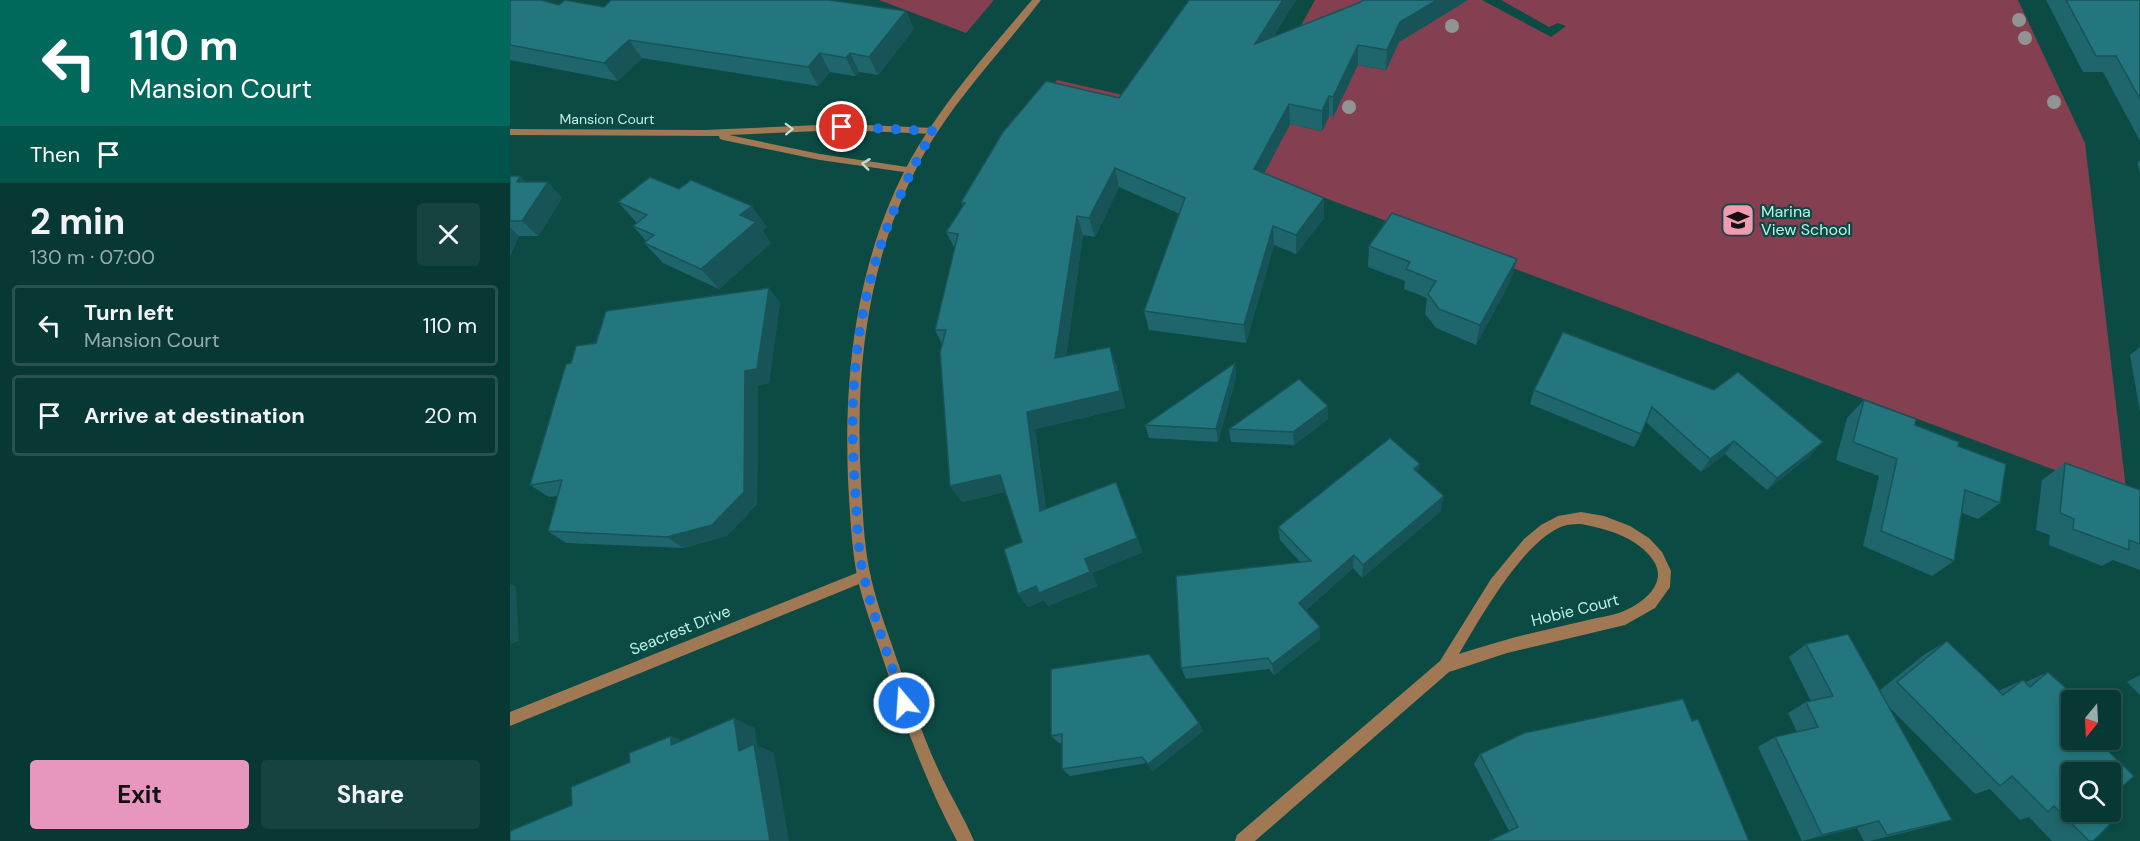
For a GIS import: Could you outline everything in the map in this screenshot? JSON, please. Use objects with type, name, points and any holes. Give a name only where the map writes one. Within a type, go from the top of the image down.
[{"type":"street","points":[[966,841],[924,759],[864,576],[851,438],[856,342],[870,279],[882,239],[911,170],[933,131],[1037,0]]},
{"type":"street","name":"Mansion Court","points":[[510,132],[704,133],[842,127],[933,131]]},
{"type":"street","name":"Mansion Court","points":[[704,133],[820,157],[911,170]]},
{"type":"street","name":"Hobie Court","points":[[1243,841],[1444,666],[1481,603],[1533,538],[1549,527],[1564,519],[1598,520],[1635,534],[1661,557],[1666,570],[1664,585],[1656,599],[1642,610],[1625,618],[1507,646],[1444,666]]},
{"type":"street","name":"Seacrest Drive","points":[[510,719],[864,576]]},
{"type":"shaded area","points":[[879,0],[994,0],[966,33]]},
{"type":"shaded area","points":[[1315,0],[1368,0],[1298,31]]},
{"type":"shaded area","name":"Marina View School","points":[[1455,0],[1482,0],[1551,37],[1566,26],[1558,23],[1549,27],[1501,0],[2018,0],[2085,143],[2127,497],[1274,179],[1053,86],[1057,80],[1180,108],[1282,138],[1290,124],[1322,131],[1329,116],[1333,116],[1357,65],[1386,70],[1399,42],[1461,4]]},
{"type":"building","points":[[510,0],[541,0],[559,5],[565,0],[604,7],[611,0],[829,0],[906,11],[869,57],[850,53],[846,58],[820,53],[808,67],[629,40],[604,63],[510,45]]},
{"type":"building","points":[[1189,0],[1283,0],[1255,44],[1364,0],[1437,0],[1400,22],[1387,50],[1358,45],[1333,97],[1329,96],[1322,111],[1289,104],[1254,169],[1324,198],[1296,235],[1273,226],[1244,325],[1144,311],[1185,198],[1115,168],[1089,218],[1077,216],[1055,358],[1110,347],[1120,391],[1027,412],[1040,511],[1116,482],[1137,538],[1085,559],[1090,572],[1039,593],[1036,586],[1018,594],[1004,549],[1022,542],[1000,475],[950,486],[940,352],[946,330],[935,330],[958,234],[946,232],[965,203],[961,202],[1003,132],[1046,81],[1119,98]]},
{"type":"building","points":[[2066,0],[2140,0],[2140,99],[2116,56],[2096,56]]},
{"type":"building","points":[[510,176],[520,176],[517,182],[548,182],[522,221],[510,221]]},
{"type":"building","points":[[650,177],[679,189],[691,180],[752,206],[740,215],[756,222],[701,269],[644,243],[654,235],[633,226],[647,215],[618,202]]},
{"type":"building","points":[[1392,213],[1517,259],[1480,325],[1439,309],[1428,294],[1436,281],[1406,269],[1410,262],[1369,246]]},
{"type":"building","points":[[769,288],[757,369],[745,371],[744,492],[712,525],[667,537],[548,531],[562,480],[530,485],[566,364],[571,363],[576,346],[596,343],[606,311]]},
{"type":"building","points":[[1563,332],[1714,390],[1738,372],[1823,442],[1777,478],[1734,441],[1710,459],[1652,407],[1641,434],[1534,390]]},
{"type":"building","points":[[1235,363],[1216,429],[1145,425]]},
{"type":"building","points":[[1299,379],[1328,406],[1293,432],[1229,429]]},
{"type":"building","points":[[1864,400],[1916,419],[1915,425],[1959,442],[1958,446],[2006,464],[2000,503],[1965,490],[1954,561],[1881,531],[1897,459],[1853,442]]},
{"type":"building","points":[[1390,438],[1420,464],[1414,469],[1444,496],[1363,565],[1354,555],[1299,603],[1320,627],[1272,664],[1268,658],[1181,668],[1176,576],[1311,561],[1278,527]]},
{"type":"building","points":[[2065,463],[2140,490],[2140,544],[2129,540],[2129,550],[2073,529],[2074,519],[2060,513]]},
{"type":"building","points":[[1848,634],[1952,820],[1887,835],[1879,821],[1822,835],[1775,737],[1818,727],[1806,702],[1833,696],[1806,644]]},
{"type":"building","points":[[1947,641],[2003,695],[2023,680],[2030,687],[2048,672],[2068,690],[2061,690],[2061,750],[2107,750],[2120,762],[2061,762],[2061,813],[2054,806],[2048,812],[2012,776],[2000,786],[1897,682]]},
{"type":"building","points":[[1149,654],[1199,723],[1148,764],[1142,757],[1062,769],[1062,734],[1051,736],[1051,669]]},
{"type":"building","points":[[1683,699],[1692,721],[1698,719],[1749,841],[1489,841],[1518,827],[1480,754],[1524,733]]},
{"type":"building","points":[[734,718],[739,751],[754,744],[770,841],[510,841],[510,831],[572,805],[571,787],[630,762],[629,753],[671,736],[671,745]]},
{"type":"building","points":[[2121,763],[2134,776],[2121,788]]},
{"type":"building","points":[[2070,822],[2113,822],[2093,841],[2089,841]]},
{"type":"place","name":"Marina View School","points":[[1738,220]]},
{"type":"route","points":[[842,127],[933,131],[894,206],[882,239],[870,279],[856,342],[852,381],[851,438],[864,576],[904,703]]}]
